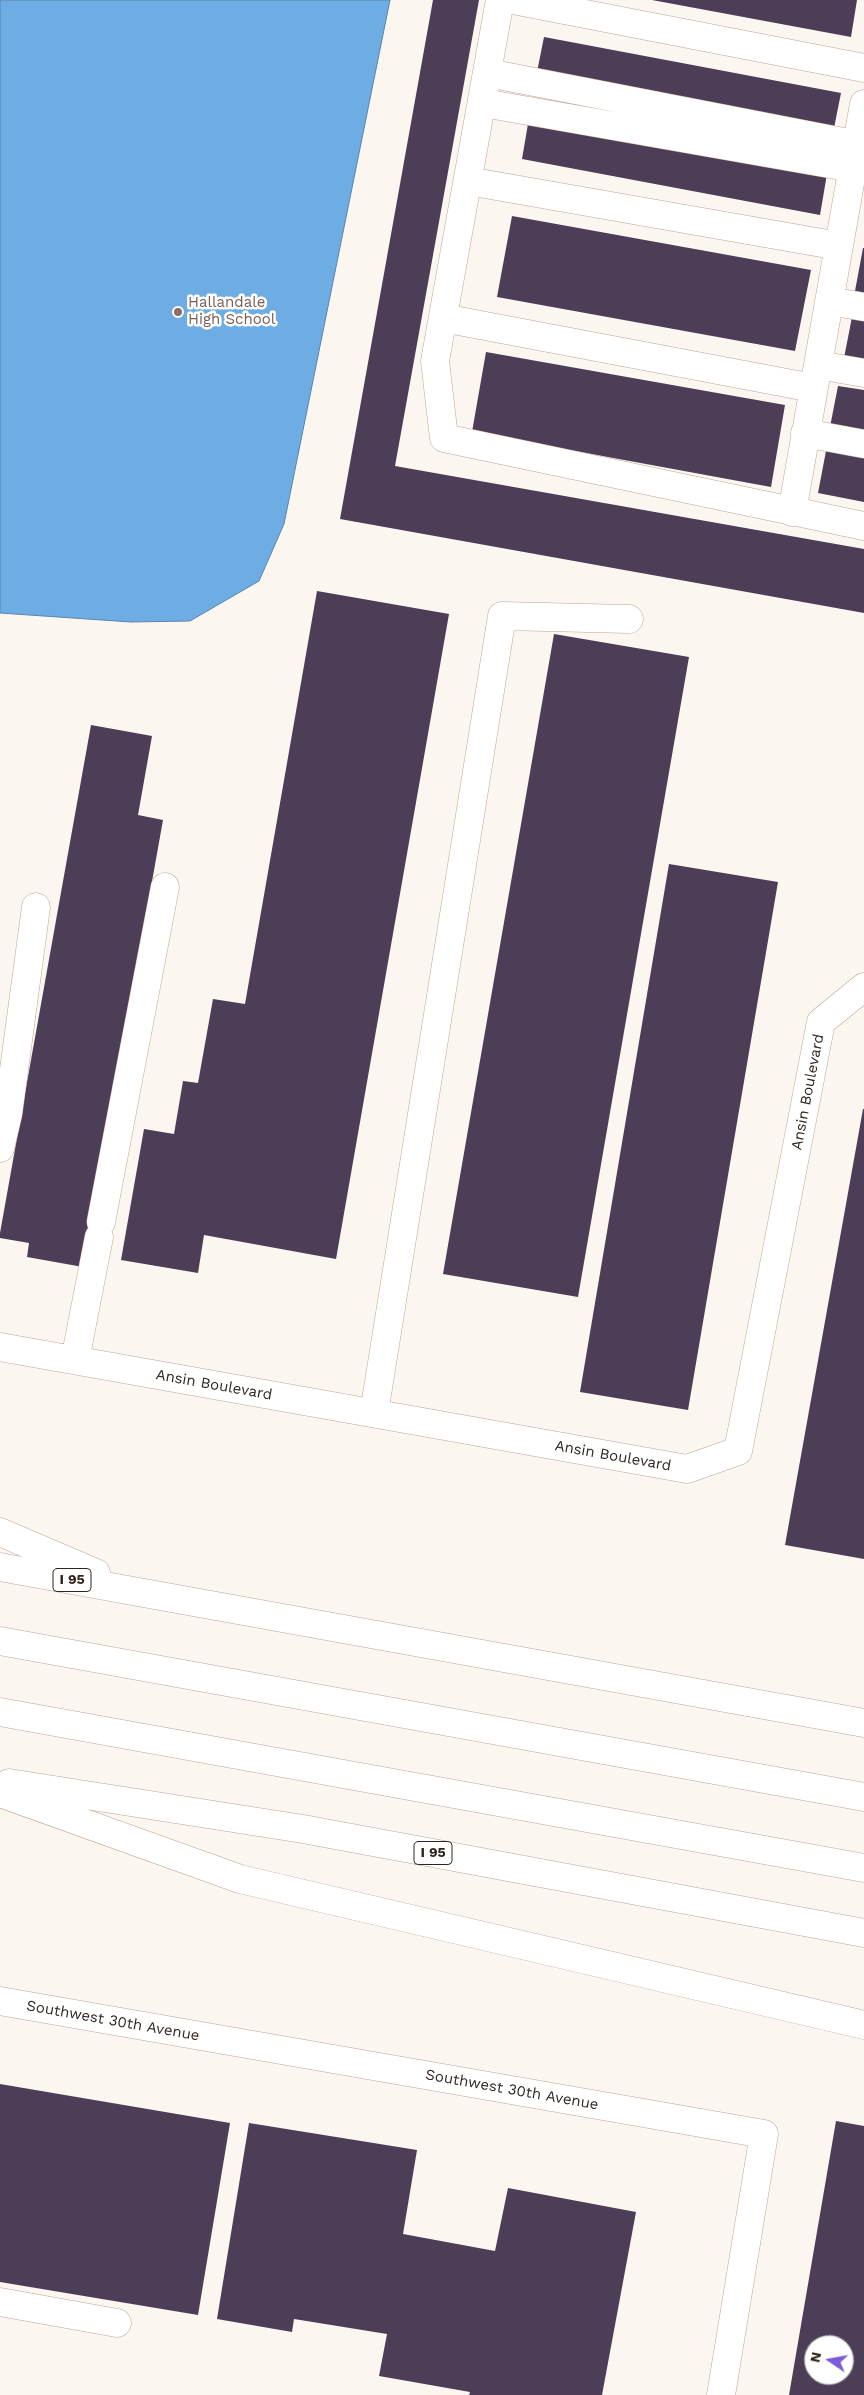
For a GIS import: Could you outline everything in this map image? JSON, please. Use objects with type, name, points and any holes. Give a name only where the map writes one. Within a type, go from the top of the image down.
[{"type":"main road","points":[[500,0],[483,103],[435,361],[444,438],[864,526]]},
{"type":"main road","points":[[513,0],[864,68]]},
{"type":"main road","points":[[488,74],[859,157]]},
{"type":"main road","points":[[483,103],[859,157]]},
{"type":"main road","points":[[792,512],[829,301],[848,237],[864,104]]},
{"type":"main road","points":[[468,181],[848,237]]},
{"type":"main road","points":[[829,301],[864,307]]},
{"type":"main road","points":[[443,318],[816,377],[864,374]]},
{"type":"main road","points":[[805,433],[864,444]]},
{"type":"main road","points":[[374,1413],[502,616],[629,619]]},
{"type":"main road","points":[[75,1360],[165,887]]},
{"type":"main road","points":[[0,1148],[8,1114],[36,907]]},
{"type":"main road","name":"Ansin Boulevard","points":[[0,1347],[686,1469],[738,1451],[821,1022],[864,987]]},
{"type":"main road","points":[[0,1532],[144,1593]]},
{"type":"main road","name":"I 95","points":[[0,1567],[864,1723]]},
{"type":"main road","points":[[0,1641],[864,1797]]},
{"type":"main road","points":[[0,1712],[864,1868]]},
{"type":"main road","name":"I 95","points":[[0,1782],[303,1829],[864,1933]]},
{"type":"main road","points":[[0,1793],[240,1878],[864,2025]]},
{"type":"main road","name":"Southwest 30th Avenue","points":[[0,2001],[764,2134],[722,2395]]},
{"type":"main road","points":[[0,2302],[117,2323]]},
{"type":"water","name":"Hallandale High School","points":[[0,0],[390,0],[284,524],[259,581],[190,621],[131,622],[0,613]]},
{"type":"building","points":[[433,0],[479,0],[395,466],[864,549],[864,613],[340,519]]},
{"type":"building","points":[[652,0],[857,0],[851,37]]},
{"type":"building","points":[[544,37],[841,93],[833,133],[536,77]]},
{"type":"building","points":[[529,118],[827,174],[820,215],[522,159]]},
{"type":"building","points":[[512,216],[811,270],[795,351],[497,297]]},
{"type":"building","points":[[864,248],[864,293],[855,291]]},
{"type":"building","points":[[852,317],[864,320],[864,362],[844,358]]},
{"type":"building","points":[[486,352],[785,405],[771,487],[472,432]]},
{"type":"building","points":[[838,386],[864,390],[864,434],[830,427]]},
{"type":"building","points":[[826,451],[864,458],[864,502],[818,493]]},
{"type":"building","points":[[317,591],[449,614],[336,1259],[204,1235],[198,1273],[121,1260],[144,1129],[174,1134],[183,1081],[198,1083],[213,999],[245,1004]]},
{"type":"building","points":[[554,634],[689,657],[578,1297],[443,1274]]},
{"type":"building","points":[[91,725],[152,736],[138,815],[163,820],[83,1267],[27,1257],[29,1243],[0,1238],[0,1233]]},
{"type":"building","points":[[669,864],[778,882],[688,1410],[580,1392]]},
{"type":"building","points":[[864,1109],[864,1559],[785,1545]]},
{"type":"building","points":[[0,2084],[230,2123],[198,2315],[0,2282]]},
{"type":"building","points":[[836,2121],[864,2126],[864,2395],[789,2395]]},
{"type":"building","points":[[249,2123],[417,2150],[403,2234],[495,2251],[508,2188],[636,2212],[602,2395],[469,2395],[470,2392],[379,2376],[387,2334],[294,2319],[292,2332],[217,2319]]},
{"type":"place","name":"Hallandale High School","points":[[178,312]]}]
